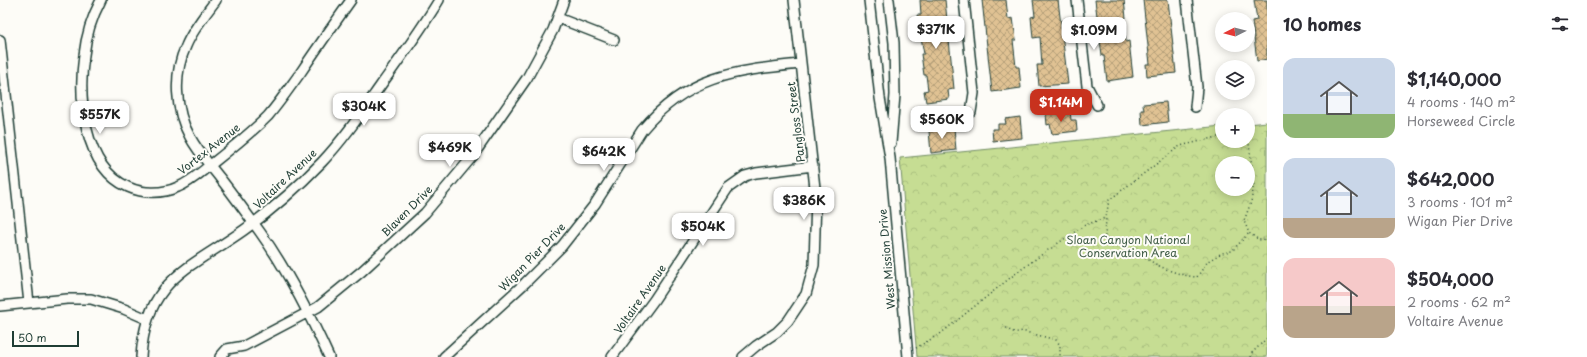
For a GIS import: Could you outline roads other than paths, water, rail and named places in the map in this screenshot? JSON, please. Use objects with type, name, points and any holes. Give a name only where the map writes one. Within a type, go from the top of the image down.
[{"type":"street","name":"Vortex Avenue","points":[[100,0],[87,37],[83,60],[82,86],[86,124],[97,157],[104,169],[113,178],[133,189],[156,192],[169,191],[179,187],[234,146],[268,115],[284,95],[351,0]]},
{"type":"street","points":[[216,0],[191,35],[179,68],[179,105],[184,125],[195,145],[254,223],[283,266],[329,357]]},
{"type":"street","name":"Voltaire Avenue","points":[[141,357],[144,334],[148,319],[161,294],[175,277],[184,269],[254,223],[309,175],[334,148],[409,46],[438,0]]},
{"type":"street","name":"Blaven Drive","points":[[220,357],[227,349],[244,346],[308,313],[328,300],[425,213],[459,174],[527,78],[558,18],[564,0]]},
{"type":"street","name":"Pangloss Street","points":[[743,357],[756,346],[778,332],[788,321],[806,294],[814,265],[816,197],[794,0]]},
{"type":"street","name":"West Mission Drive","points":[[869,0],[880,98],[890,158],[908,355]]},
{"type":"street","name":"West Mission Drive","points":[[889,0],[894,43],[894,95],[890,158]]},
{"type":"street","points":[[964,0],[974,93],[971,112]]},
{"type":"street","points":[[1077,0],[1087,86],[1097,105]]},
{"type":"street","points":[[1187,0],[1197,87],[1195,107]]},
{"type":"street","points":[[558,18],[614,40]]},
{"type":"street","points":[[0,40],[29,303]]},
{"type":"street","name":"Wigan Pier Drive","points":[[444,357],[525,284],[562,246],[595,204],[642,130],[668,103],[688,90],[722,75],[748,70],[801,64]]},
{"type":"street","name":"Voltaire Avenue","points":[[612,357],[654,300],[728,188],[745,176],[756,173],[813,166]]},
{"type":"street","points":[[0,306],[67,299],[91,299],[124,309],[148,319]]},
{"type":"park label","name":"Sloan Canyon National Conservation Area","points":[[1128,246]]}]
